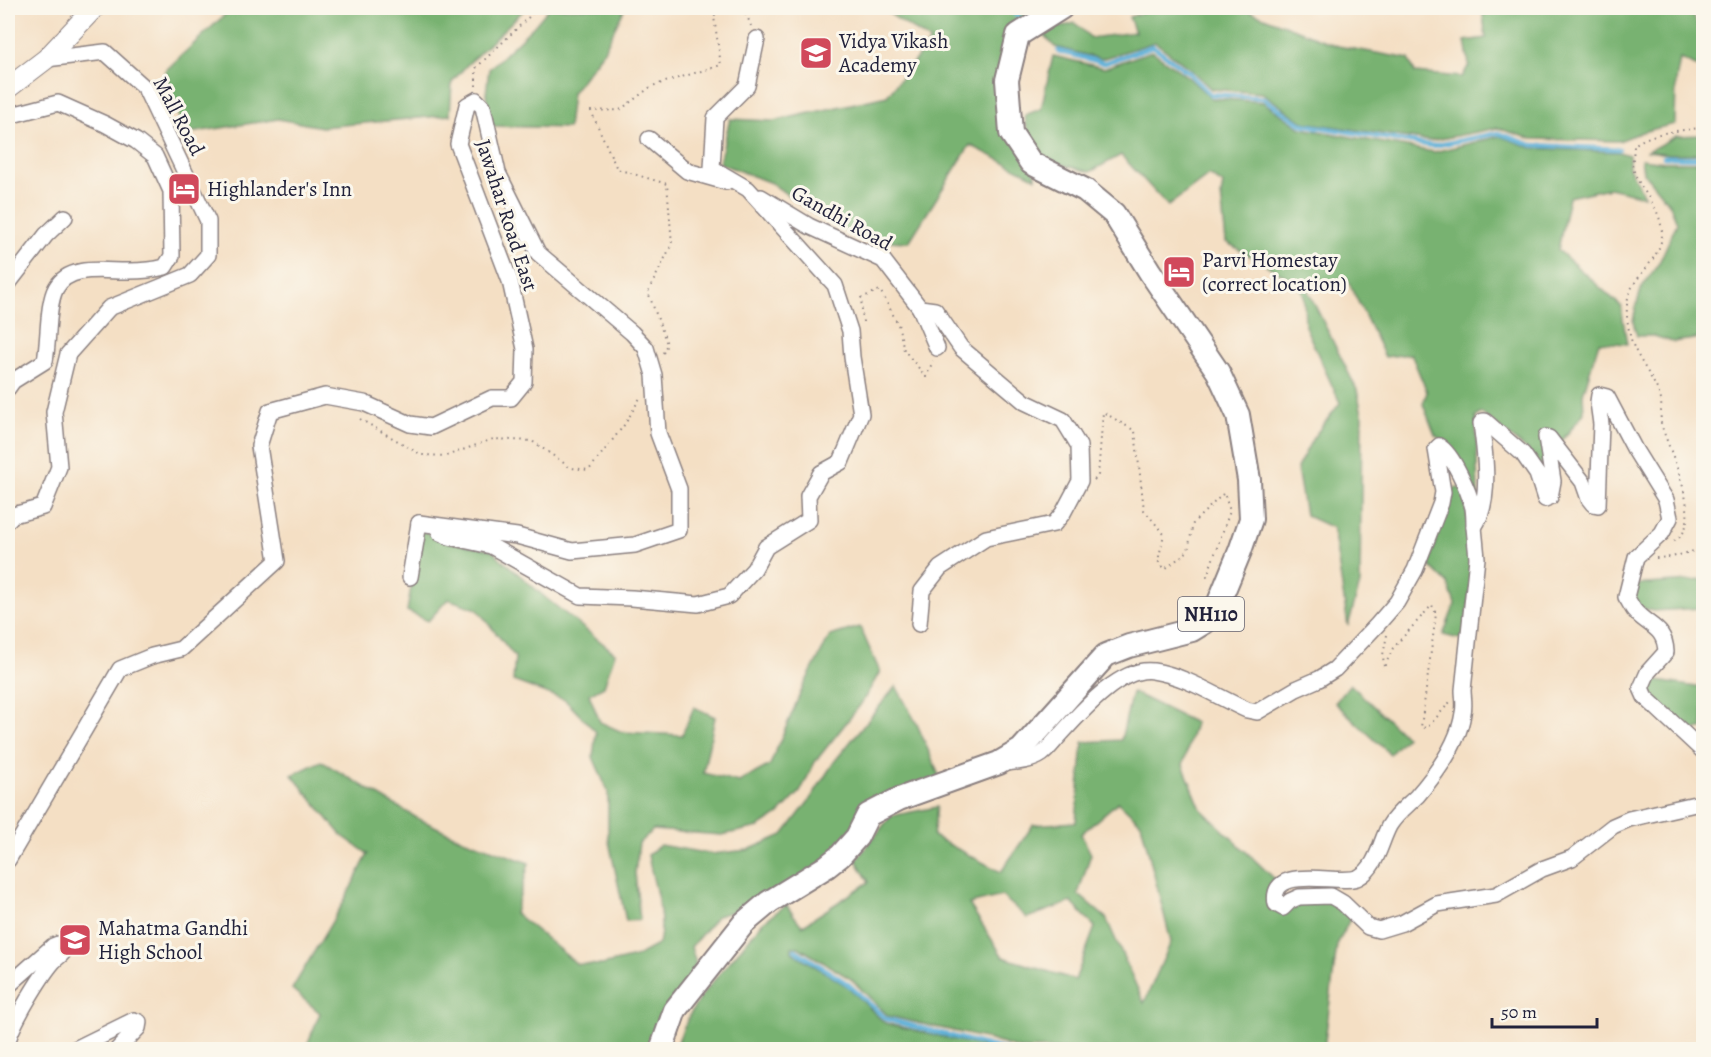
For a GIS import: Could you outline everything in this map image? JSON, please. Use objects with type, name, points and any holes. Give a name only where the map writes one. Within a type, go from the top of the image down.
[{"type":"highway","name":"NH110","points":[[661,1050],[675,1010],[744,923],[769,902],[840,856],[856,837],[868,815],[899,799],[999,763],[1022,750],[1106,655],[1130,646],[1192,630],[1205,622],[1217,607],[1251,519],[1248,480],[1238,415],[1218,372],[1150,272],[1114,214],[1085,190],[1031,163],[1011,133],[1007,80],[1018,35],[1060,8]]},
{"type":"main road","points":[[8,88],[46,59],[94,8]]},
{"type":"street","points":[[410,577],[419,523],[449,537],[491,546],[580,596],[698,604],[729,596],[754,569],[766,547],[809,520],[808,496],[822,473],[841,462],[861,414],[850,331],[835,285],[748,189],[712,168],[715,118],[747,86],[757,39]]},
{"type":"street","name":"Mall Road","points":[[8,520],[13,516],[43,507],[59,467],[54,412],[68,354],[109,308],[190,275],[208,255],[208,221],[145,88],[105,52],[46,59]]},
{"type":"street","name":"Jawahar Road East","points":[[8,860],[120,669],[152,656],[181,650],[277,561],[258,446],[270,411],[325,396],[364,403],[410,424],[431,427],[492,398],[511,398],[524,382],[525,349],[510,281],[458,144],[467,105],[476,100],[483,107],[498,173],[538,253],[632,333],[645,348],[654,375],[658,434],[679,489],[679,530],[635,545],[572,551],[517,536],[419,523]]},
{"type":"street","points":[[8,116],[58,103],[136,141],[155,156],[171,191],[172,237],[172,256],[165,267],[126,271],[94,269],[78,272],[65,279],[56,288],[50,313],[45,361],[13,381],[8,388]]},
{"type":"street","name":"Gandhi Road","points":[[649,139],[687,171],[748,189],[809,226],[883,260],[920,308],[935,310],[961,348],[1025,402],[1063,420],[1079,446],[1080,481],[1063,513],[1054,524],[986,538],[940,568],[922,591],[919,624]]},
{"type":"street","points":[[8,284],[46,235],[65,218]]},
{"type":"street","points":[[920,308],[937,348]]},
{"type":"street","points":[[1474,527],[1480,518],[1485,489],[1485,451],[1481,423],[1483,421],[1523,454],[1537,474],[1545,499],[1550,496],[1553,481],[1546,437],[1583,482],[1593,504],[1598,505],[1601,424],[1598,402],[1599,395],[1607,397],[1635,450],[1666,500],[1670,518],[1662,533],[1636,557],[1626,597],[1635,611],[1659,630],[1666,642],[1666,652],[1648,672],[1641,688],[1645,697],[1704,752]]},
{"type":"street","points":[[999,763],[1022,762],[1042,754],[1081,712],[1127,675],[1141,670],[1153,670],[1187,681],[1236,705],[1257,712],[1335,669],[1382,621],[1397,602],[1415,570],[1441,503],[1443,492],[1436,454],[1439,446],[1452,461],[1465,486],[1473,509],[1477,558],[1463,690],[1464,711],[1454,742],[1429,780],[1390,825],[1371,866],[1361,876],[1355,879],[1292,880],[1278,889],[1275,896],[1276,904],[1283,908],[1290,901],[1299,897],[1331,896],[1343,903],[1368,927],[1380,930],[1402,923],[1437,904],[1496,895],[1542,869],[1572,858],[1612,826],[1629,819],[1704,802]]},
{"type":"street","points":[[8,986],[52,946],[58,944],[65,947],[64,952],[53,962],[24,1008],[8,1041]]},
{"type":"street","points":[[73,1050],[134,1020],[139,1022],[138,1028],[117,1050]]},
{"type":"path","points":[[476,100],[476,68],[538,8]]},
{"type":"path","points":[[354,414],[422,454],[446,456],[493,439],[532,441],[571,468],[589,470],[625,424],[654,375],[667,344],[648,292],[672,244],[667,184],[617,169],[591,111],[620,110],[652,86],[721,64],[714,17],[717,8]]},
{"type":"path","points":[[744,8],[757,39]]},
{"type":"path","points":[[1672,542],[1679,538],[1687,527],[1686,506],[1678,465],[1661,422],[1660,399],[1631,340],[1626,314],[1630,291],[1654,257],[1662,237],[1659,215],[1633,167],[1634,146],[1645,138],[1662,132],[1704,127]]},
{"type":"path","points":[[863,322],[861,298],[880,290],[898,324],[904,350],[926,377],[937,348]]},
{"type":"path","points":[[1091,484],[1098,476],[1103,412],[1135,431],[1144,510],[1164,534],[1158,561],[1165,569],[1188,551],[1193,523],[1224,493],[1230,511],[1207,576],[1217,607]]},
{"type":"path","points":[[1631,574],[1637,574],[1648,558],[1672,557],[1704,548]]},
{"type":"path","points":[[1382,621],[1388,639],[1383,655],[1384,668],[1393,648],[1432,605],[1436,614],[1421,727],[1427,728],[1463,690]]},
{"type":"green space","points":[[232,8],[526,8],[452,82],[450,115],[322,127],[278,119],[184,134],[165,71]]},
{"type":"green space","points":[[549,8],[625,8],[603,52],[572,93],[568,128],[492,126],[486,94],[489,69],[534,26]]},
{"type":"green space","points":[[881,8],[1046,8],[1002,70],[1036,178],[970,145],[909,242],[863,240],[803,206],[771,183],[719,163],[730,119],[774,121],[887,96],[930,41]]},
{"type":"green space","points":[[1157,8],[1241,8],[1338,46],[1409,59],[1415,73],[1462,77],[1469,65],[1465,41],[1486,38],[1482,8],[1689,8],[1700,29],[1703,30],[1703,69],[1680,59],[1676,81],[1675,124],[1642,132],[1619,141],[1532,139],[1497,128],[1430,141],[1303,122],[1262,93],[1211,89],[1190,69],[1155,42],[1101,59],[1055,47],[1041,32],[1075,23],[1091,38],[1135,32],[1129,17]]},
{"type":"green space","points":[[1152,51],[1188,77],[1211,98],[1263,102],[1301,128],[1434,152],[1500,136],[1532,148],[1619,152],[1629,155],[1629,167],[1644,196],[1609,188],[1569,197],[1558,250],[1621,306],[1627,344],[1599,342],[1583,394],[1584,413],[1560,443],[1549,480],[1526,449],[1481,413],[1476,417],[1478,500],[1462,462],[1447,444],[1435,435],[1423,404],[1427,392],[1411,354],[1385,357],[1347,279],[1307,289],[1357,390],[1362,414],[1360,584],[1348,626],[1333,528],[1305,515],[1297,468],[1313,438],[1340,403],[1305,326],[1304,297],[1299,284],[1226,242],[1221,195],[1223,184],[1209,175],[1168,206],[1121,155],[1090,172],[1054,161],[1037,150],[1031,141],[1025,115],[1041,109],[1053,56],[1104,68]]},
{"type":"green space","points":[[1703,135],[1703,154],[1669,154],[1648,151],[1676,136]]},
{"type":"green space","points":[[1641,159],[1665,162],[1703,162],[1704,298],[1700,298],[1701,338],[1673,342],[1654,336],[1637,336],[1633,322],[1642,287],[1659,263],[1677,223],[1670,205],[1643,172]]},
{"type":"green space","points":[[1447,488],[1463,488],[1474,560],[1464,640],[1443,635],[1455,604],[1448,584],[1429,565],[1442,521]]},
{"type":"green space","points":[[421,530],[449,542],[491,550],[547,599],[615,653],[604,686],[589,694],[600,722],[622,732],[682,735],[694,707],[715,717],[703,773],[739,782],[770,765],[803,687],[830,636],[860,627],[880,672],[861,704],[815,762],[800,792],[779,814],[759,827],[722,835],[653,830],[639,843],[635,873],[640,920],[626,921],[608,837],[608,792],[593,757],[596,732],[565,700],[513,681],[515,657],[477,609],[448,599],[428,621],[407,611]]},
{"type":"green space","points":[[1703,580],[1703,611],[1702,608],[1653,611],[1640,608],[1633,595],[1633,585]]},
{"type":"green space","points":[[1657,681],[1703,688],[1703,729],[1691,730],[1651,696],[1650,688]]},
{"type":"green space","points":[[1350,684],[1406,737],[1390,754],[1335,703]]},
{"type":"green space","points":[[896,686],[917,724],[940,778],[851,837],[800,881],[741,909],[717,916],[691,947],[696,964],[670,1008],[655,1049],[305,1050],[320,1013],[292,989],[342,905],[368,854],[341,835],[292,775],[321,761],[417,818],[460,838],[529,863],[515,913],[577,964],[602,965],[635,957],[659,944],[660,911],[648,855],[660,845],[711,854],[748,850],[783,835],[809,801],[834,762]]},
{"type":"green space","points":[[1132,692],[1195,723],[1183,765],[1201,809],[1278,882],[1274,904],[1300,898],[1329,898],[1351,917],[1337,945],[1324,1049],[1019,1049],[984,1038],[888,1016],[851,979],[798,947],[792,947],[792,952],[847,986],[885,1023],[993,1049],[674,1050],[701,996],[763,922],[786,905],[802,926],[869,882],[856,860],[891,816],[937,807],[933,836],[1001,872],[1033,825],[1076,822],[1083,742],[1121,740]],"holes":[[[1118,802],[1141,823],[1171,942],[1144,1003],[1106,918],[1078,894],[1091,854],[1081,834]],[[1002,896],[1027,918],[1071,902],[1095,927],[1075,980],[1003,957],[969,904]]]},
{"type":"waterway","points":[[1008,8],[1020,18]]},
{"type":"waterway","points":[[1695,8],[1704,23]]},
{"type":"waterway","points":[[1058,51],[1104,63],[1153,46],[1188,72],[1210,94],[1263,98],[1301,124],[1433,146],[1498,133],[1532,145],[1619,149]]},
{"type":"waterway","points":[[1664,157],[1704,158]]},
{"type":"waterway","points":[[795,950],[848,984],[886,1019],[1005,1050]]},
{"type":"place","name":"Vidya Vikash Academy","points":[[816,53]]},
{"type":"place","name":"Highlander's Inn","points":[[184,189]]},
{"type":"place","name":"Parvi Homestay (correct location)","points":[[1179,272]]},
{"type":"place","name":"Mahatma Gandhi High School","points":[[75,940]]}]
